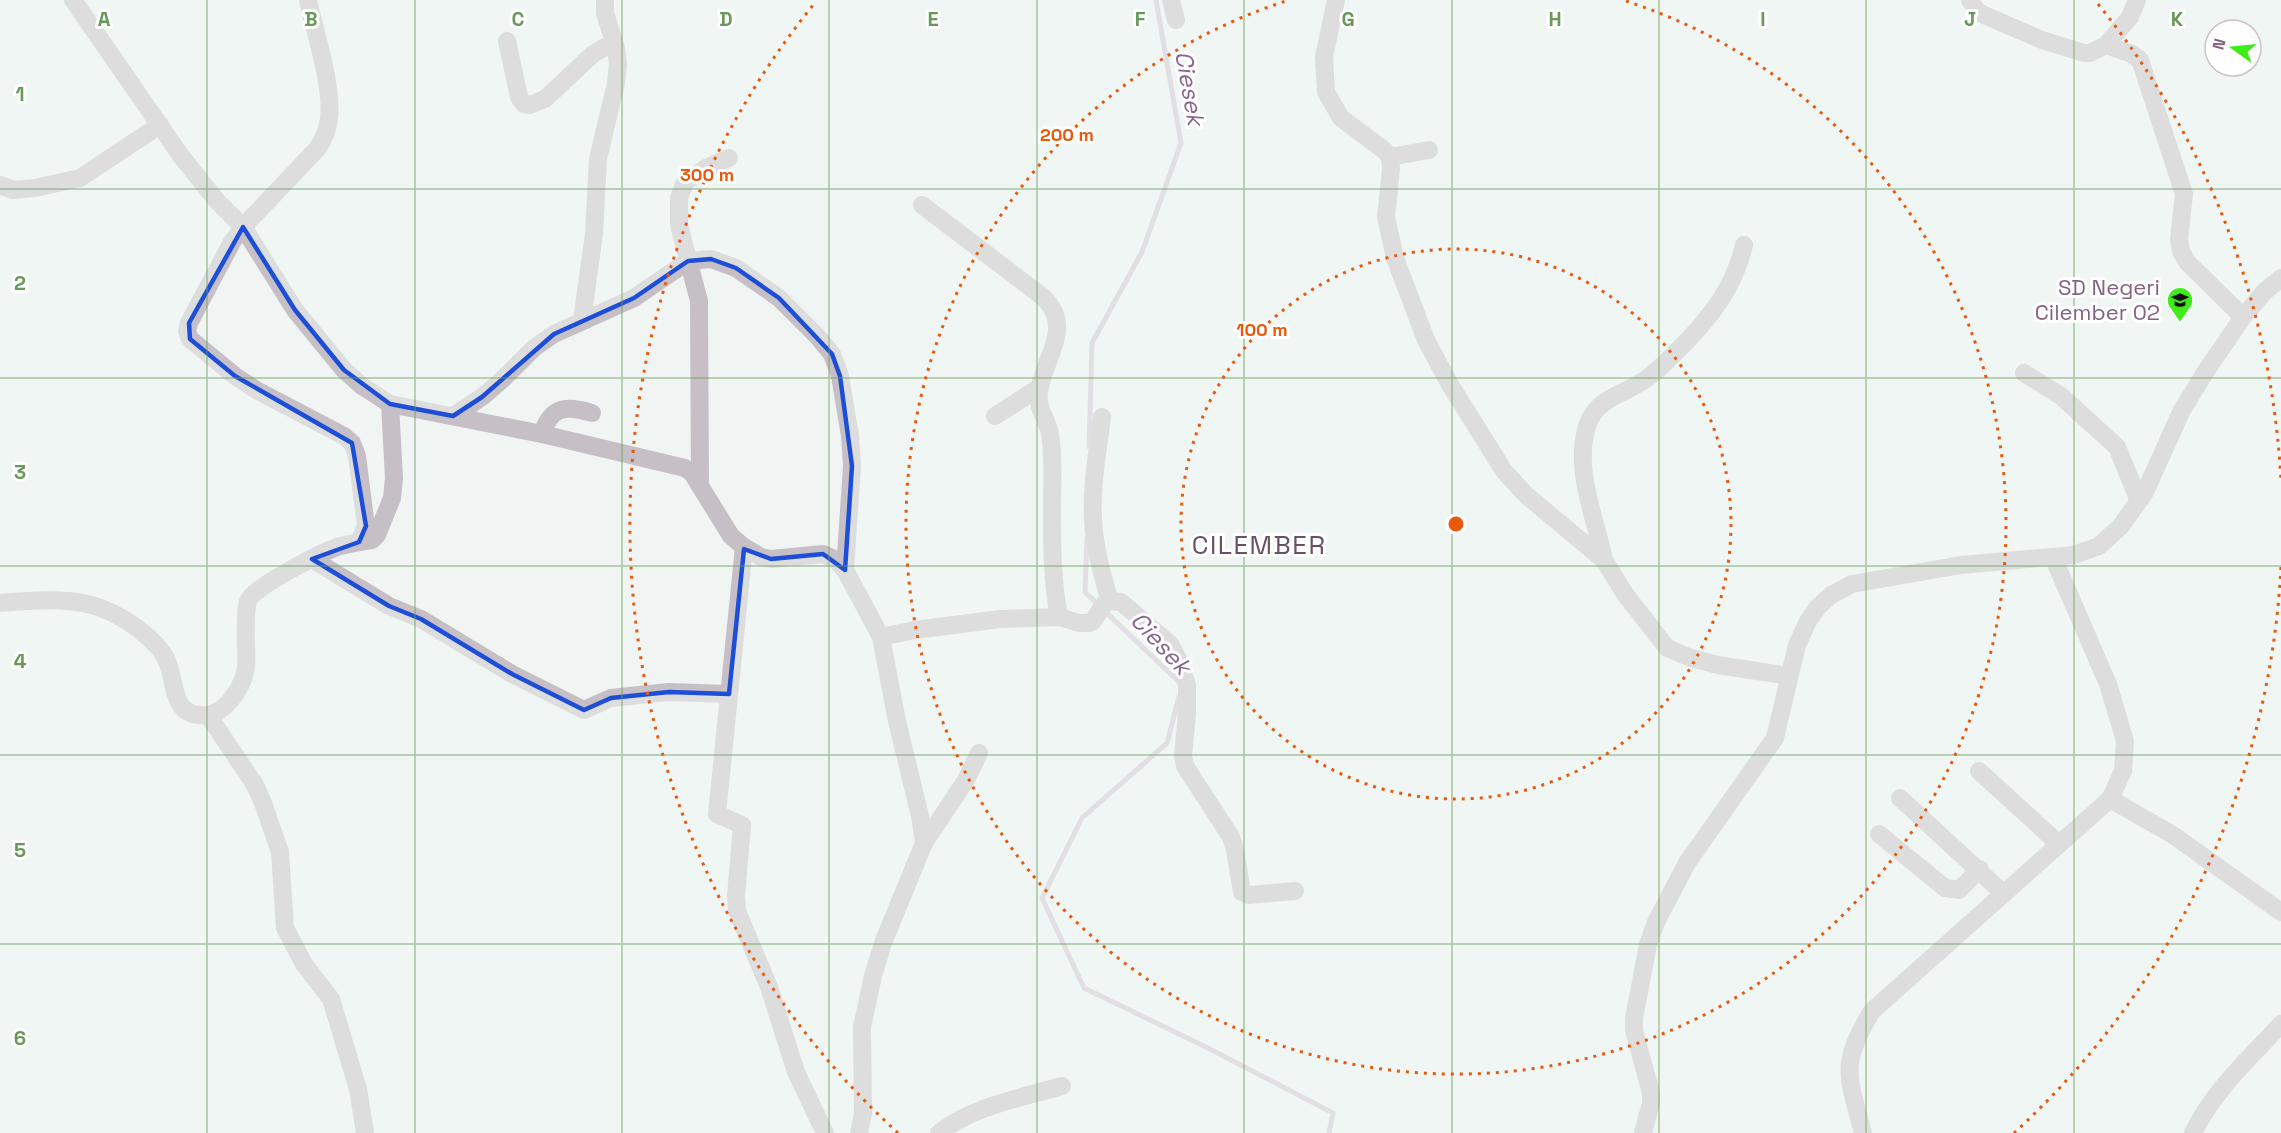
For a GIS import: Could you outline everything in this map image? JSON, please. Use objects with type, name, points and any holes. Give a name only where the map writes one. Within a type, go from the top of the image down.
[{"type":"street","points":[[73,0],[160,125],[217,201],[243,227],[295,310],[344,370],[362,386],[390,404],[542,434],[686,468],[692,472],[731,536],[744,548],[761,557],[771,559],[823,554],[836,560],[844,570],[881,637],[924,843]]},
{"type":"street","points":[[308,0],[330,97],[326,135],[318,148],[243,227],[232,242],[189,323],[188,331],[190,339],[235,376],[258,391],[344,436],[352,443],[357,456],[366,526],[359,542]]},
{"type":"street","points":[[582,320],[594,234],[598,159],[618,64],[605,0]]},
{"type":"street","points":[[1171,0],[1176,20]]},
{"type":"street","points":[[1336,0],[1324,57],[1326,93],[1341,118],[1390,157],[1386,217],[1389,236],[1406,288],[1426,340],[1504,471],[1513,482],[1604,560],[1625,594],[1667,648],[1691,658],[1718,665],[1789,676]]},
{"type":"street","points":[[1970,0],[1977,11],[1984,15],[2042,40],[2084,53],[2090,53],[2106,45],[2130,17],[2137,0]]},
{"type":"street","points":[[507,41],[519,97],[524,104],[530,105],[545,99],[594,54],[614,42]]},
{"type":"street","points":[[2106,45],[2135,56],[2145,70],[2184,194],[2179,239],[2184,257],[2243,317]]},
{"type":"street","points":[[0,185],[13,190],[35,188],[80,178],[160,125]]},
{"type":"street","points":[[1390,157],[1429,150]]},
{"type":"street","points":[[700,486],[699,301],[679,225],[679,198],[685,182],[695,174],[729,158]]},
{"type":"street","points":[[922,205],[1049,303],[1056,317],[1058,330],[1040,387],[1039,408],[1050,433],[1053,460],[1052,547],[1059,617]]},
{"type":"street","points":[[1604,560],[1583,464],[1584,437],[1588,424],[1594,412],[1604,401],[1647,379],[1717,308],[1736,274],[1744,245]]},
{"type":"street","points":[[453,416],[482,397],[534,348],[554,334],[634,298],[688,261],[711,260],[736,268],[772,292],[818,337],[832,354],[840,376],[850,436],[852,466],[844,570]]},
{"type":"street","points":[[1642,1133],[1651,1102],[1651,1093],[1633,1024],[1648,945],[1661,911],[1687,863],[1775,738],[1797,645],[1812,614],[1826,599],[1845,587],[1961,565],[2078,554],[2099,546],[2121,526],[2139,501],[2182,410],[2208,368],[2243,317],[2264,292],[2281,278]]},
{"type":"street","points":[[2024,374],[2061,396],[2117,447],[2139,501]]},
{"type":"street","points":[[995,416],[1040,387]]},
{"type":"street","points":[[0,603],[75,602],[108,610],[142,633],[164,654],[172,675],[174,694],[181,706],[188,712],[208,715],[220,711],[238,689],[246,674],[248,662],[245,643],[248,600],[256,591],[335,548],[372,540],[377,535],[392,498],[394,478],[390,404]]},
{"type":"street","points":[[542,434],[547,420],[561,410],[577,408],[592,413]]},
{"type":"street","points":[[1102,417],[1094,473],[1093,521],[1108,602]]},
{"type":"street","points":[[744,548],[717,814],[742,825],[736,896],[737,911],[769,987],[796,1072],[825,1133]]},
{"type":"street","points":[[1863,1133],[1848,1081],[1848,1067],[1856,1041],[1878,1004],[2110,799],[2123,771],[2125,741],[2108,684],[2054,557]]},
{"type":"street","points":[[310,560],[389,606],[421,619],[512,674],[584,710],[611,698],[669,692],[729,694]]},
{"type":"street","points":[[881,637],[915,630],[1000,620],[1059,617],[1079,623],[1093,621],[1108,602],[1116,601],[1126,606],[1170,644],[1179,661],[1187,685],[1187,713],[1182,756],[1185,766],[1231,837],[1242,892],[1249,895],[1295,891]]},
{"type":"street","points":[[208,715],[255,785],[263,802],[280,852],[285,928],[304,964],[331,999],[358,1089],[365,1133]]},
{"type":"street","points":[[859,1133],[863,1114],[862,1027],[883,942],[924,843],[962,787],[979,753]]},
{"type":"street","points":[[1979,771],[2059,844]]},
{"type":"street","points":[[1900,798],[1980,869],[2004,894]]},
{"type":"street","points":[[2110,799],[2173,835],[2281,912]]},
{"type":"street","points":[[1879,834],[1945,888],[1959,890],[1980,869]]},
{"type":"street","points":[[2193,1133],[2216,1095],[2281,1024]]},
{"type":"street","points":[[939,1133],[952,1124],[997,1105],[1062,1086]]},
{"type":"highlighted area","points":[[243,227],[295,310],[344,370],[390,404],[453,416],[482,397],[554,334],[634,298],[688,261],[711,259],[736,268],[779,298],[832,354],[840,376],[852,466],[845,570],[823,554],[771,559],[744,549],[729,694],[669,692],[611,698],[584,710],[512,674],[421,619],[389,606],[312,559],[359,542],[366,526],[352,443],[235,376],[190,339],[189,323]]},
{"type":"waterway","name":"Ciesek","points":[[1089,447],[1092,343],[1142,252],[1181,143],[1156,0]]},
{"type":"waterway","name":"Ciesek","points":[[1087,538],[1085,592],[1180,683]]},
{"type":"waterway","name":"Ciesek","points":[[1179,697],[1167,743],[1082,818],[1042,898],[1084,988],[1206,1047],[1333,1113],[1329,1133]]},
{"type":"place","name":"SD Negeri Cilember 02","points":[[2180,323]]},
{"type":"district","name":"CILEMBER","points":[[1259,545]]}]
